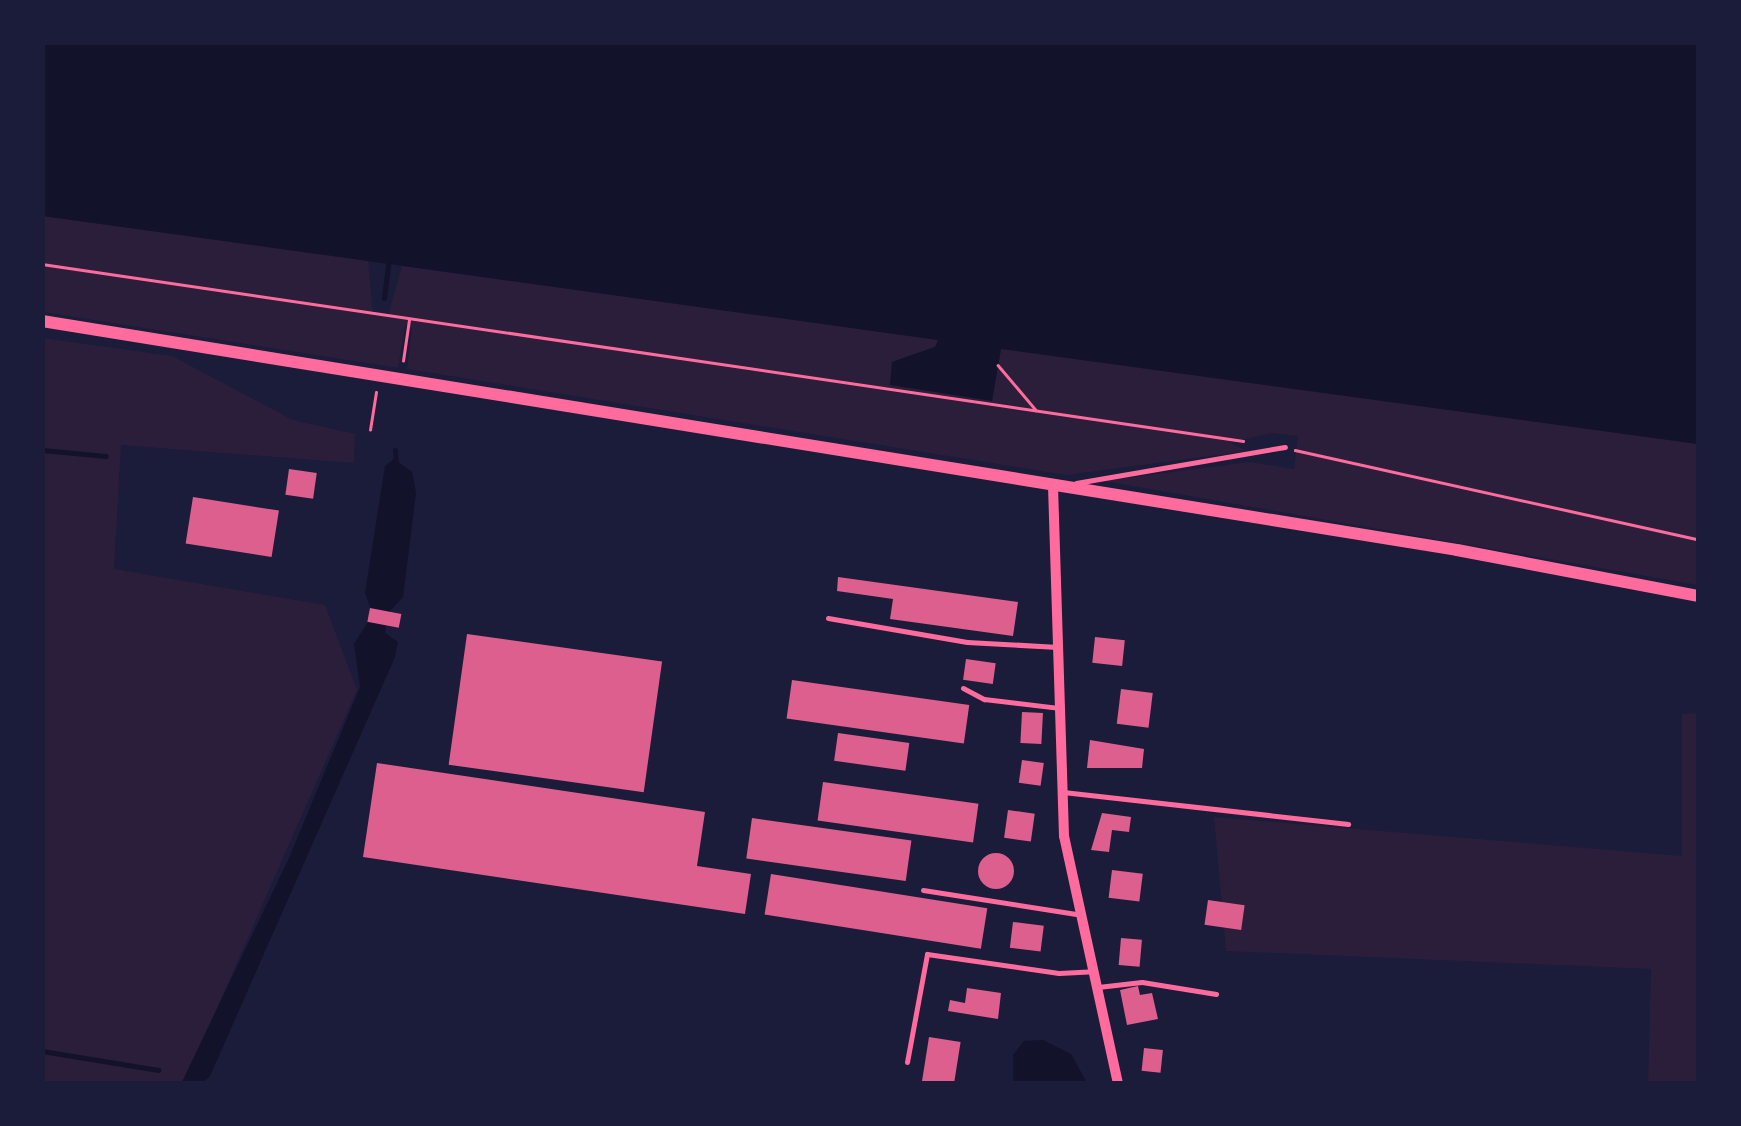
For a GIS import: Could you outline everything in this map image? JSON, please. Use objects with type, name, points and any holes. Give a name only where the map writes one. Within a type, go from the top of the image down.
[{"type":"street","points":[[42,321],[1698,596]]},
{"type":"street","points":[[1054,487],[1063,792],[1076,914],[1098,988],[1118,1084]]},
{"type":"lane","points":[[1054,487],[1285,447]]},
{"type":"lane","points":[[828,618],[967,642],[1061,647]]},
{"type":"lane","points":[[963,688],[984,699],[1062,708]]},
{"type":"lane","points":[[1063,792],[1348,824]]},
{"type":"lane","points":[[923,890],[1076,914]]},
{"type":"lane","points":[[907,1062],[927,954],[1059,972],[1092,971]]},
{"type":"lane","points":[[1098,988],[1142,982],[1216,994]]},
{"type":"path","points":[[42,264],[1247,442]]},
{"type":"path","points":[[400,379],[409,318]]},
{"type":"path","points":[[998,365],[1036,411]]},
{"type":"path","points":[[370,430],[378,376]]},
{"type":"path","points":[[1285,447],[1698,539]]},
{"type":"shaded area","points":[[43,43],[1698,43],[1698,444],[1001,349],[992,401],[890,385],[892,362],[935,347],[938,340],[43,216]]},
{"type":"shaded area","points":[[42,216],[368,260],[373,315],[388,316],[402,266],[939,340],[935,347],[892,362],[992,400],[1001,348],[1698,444],[1698,585],[1104,481],[1249,462],[1294,469],[1298,436],[1271,433],[1230,443],[1248,451],[1066,475],[407,369],[412,329],[405,326],[398,368],[43,312]]},
{"type":"shaded area","points":[[43,338],[172,356],[293,420],[355,434],[354,463],[121,445],[114,569],[325,605],[357,690],[184,1083],[43,1084]]},
{"type":"shaded area","points":[[394,459],[412,472],[416,493],[403,597],[389,612],[371,609],[365,593],[385,466]]},
{"type":"shaded area","points":[[368,622],[386,625],[385,633],[398,642],[395,657],[210,1076],[202,1083],[181,1084],[289,858],[360,687],[354,644]]},
{"type":"shaded area","points":[[1698,713],[1698,1083],[1648,1083],[1651,969],[1226,951],[1214,817],[1682,856],[1682,714]]},
{"type":"shaded area","points":[[1043,1040],[1071,1054],[1087,1083],[1013,1083],[1013,1055],[1024,1041]]},
{"type":"building","points":[[289,469],[317,473],[313,499],[285,495]]},
{"type":"building","points":[[193,497],[279,511],[272,557],[186,543]]},
{"type":"building","points":[[838,577],[1018,602],[1013,636],[890,619],[893,599],[837,591]]},
{"type":"building","points":[[370,608],[401,614],[399,628],[367,622]]},
{"type":"building","points":[[467,634],[662,661],[644,792],[449,765]]},
{"type":"building","points":[[1095,637],[1125,640],[1122,666],[1092,663]]},
{"type":"building","points":[[966,659],[996,663],[993,684],[963,680]]},
{"type":"building","points":[[792,680],[969,705],[964,744],[787,719]]},
{"type":"building","points":[[1121,689],[1153,693],[1148,728],[1117,724]]},
{"type":"building","points":[[1022,712],[1043,713],[1041,744],[1020,743]]},
{"type":"building","points":[[838,733],[909,743],[905,771],[834,761]]},
{"type":"building","points":[[1090,740],[1144,749],[1142,768],[1087,768]]},
{"type":"building","points":[[1022,760],[1044,763],[1041,786],[1019,783]]},
{"type":"building","points":[[377,763],[705,812],[697,866],[751,874],[745,914],[363,857]]},
{"type":"building","points":[[823,782],[978,804],[973,842],[818,821]]},
{"type":"building","points":[[1008,810],[1035,814],[1031,841],[1004,838]]},
{"type":"building","points":[[1102,813],[1131,817],[1129,832],[1112,830],[1109,852],[1091,850]]},
{"type":"building","points":[[752,818],[911,840],[906,881],[746,859]]},
{"type":"building","points":[[996,853],[1008,859],[1014,871],[1008,883],[996,889],[984,883],[978,871],[984,859]]},
{"type":"building","points":[[1112,870],[1143,874],[1139,902],[1109,898]]},
{"type":"building","points":[[771,874],[987,908],[981,949],[765,914]]},
{"type":"building","points":[[1208,900],[1245,905],[1241,930],[1205,925]]},
{"type":"building","points":[[1013,922],[1044,926],[1041,952],[1010,948]]},
{"type":"building","points":[[1121,938],[1142,940],[1140,967],[1119,965]]},
{"type":"building","points":[[1138,986],[1140,995],[1152,993],[1158,1019],[1127,1025],[1120,990]]},
{"type":"building","points":[[967,988],[1001,993],[998,1019],[948,1011],[950,1000],[965,1003]]},
{"type":"building","points":[[929,1037],[961,1042],[954,1084],[922,1083]]},
{"type":"building","points":[[1144,1048],[1163,1050],[1160,1073],[1142,1071]]},
{"type":"waterway","points":[[384,298],[388,264]]},
{"type":"waterway","points":[[42,450],[106,456]]},
{"type":"waterway","points":[[395,450],[396,463]]},
{"type":"waterway","points":[[42,1051],[158,1070]]}]
